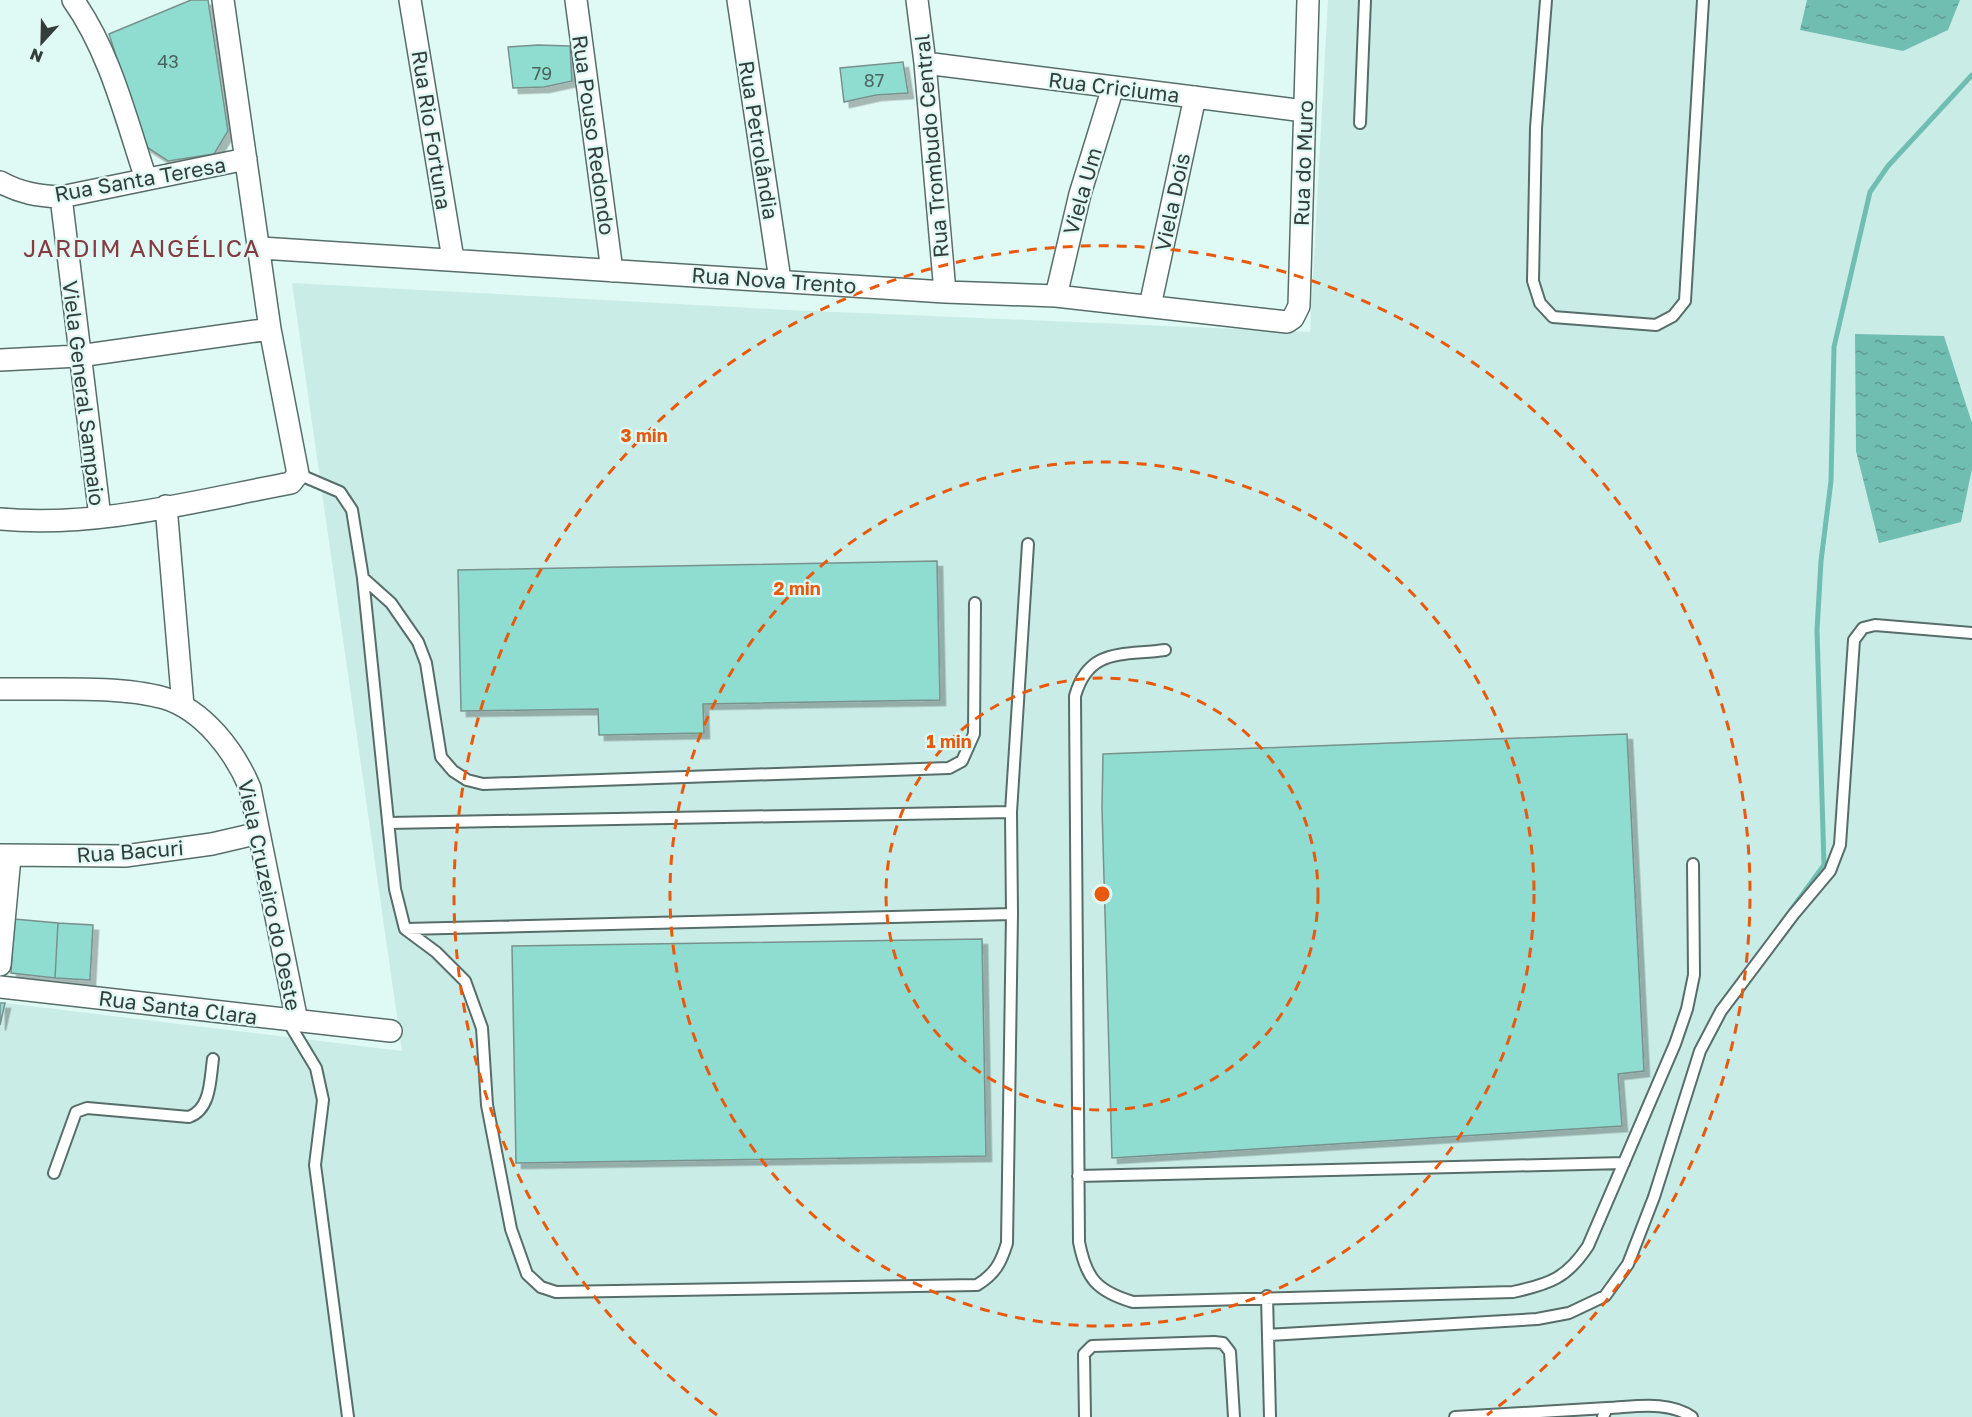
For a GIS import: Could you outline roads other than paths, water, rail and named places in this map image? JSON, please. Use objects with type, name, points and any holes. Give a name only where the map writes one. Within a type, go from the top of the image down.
[{"type":"street","points":[[73,0],[83,14],[110,72],[146,179]]},
{"type":"street","points":[[0,519],[67,521],[100,518],[291,483],[298,474],[270,329],[261,248],[223,0]]},
{"type":"street","name":"Rua Rio Fortuna","points":[[410,0],[453,260]]},
{"type":"street","name":"Rua Pouso Redondo","points":[[576,0],[612,271]]},
{"type":"street","name":"Rua Petrolândia","points":[[738,0],[780,280]]},
{"type":"street","name":"Rua Trombudo Central","points":[[917,0],[925,63],[945,292]]},
{"type":"street","name":"Rua do Muro","points":[[1287,322],[1293,318],[1299,306],[1308,0]]},
{"type":"street","name":"Rua Criciuma","points":[[925,63],[1304,111]]},
{"type":"street","name":"Viela Um","points":[[1056,296],[1077,204],[1113,87]]},
{"type":"street","name":"Viela Dois","points":[[1150,306],[1195,97]]},
{"type":"street","name":"Rua Santa Teresa","points":[[0,182],[16,190],[32,194],[61,197],[246,159]]},
{"type":"street","name":"Viela General Sampaio","points":[[61,197],[100,518]]},
{"type":"street","name":"Rua Nova Trento","points":[[261,248],[945,292],[1056,296],[1287,322]]},
{"type":"street","points":[[0,360],[79,356],[270,329]]},
{"type":"street","points":[[0,690],[126,692],[165,699],[183,706],[166,506]]},
{"type":"street","name":"Viela Cruzeiro do Oeste","points":[[183,706],[224,744],[241,766],[250,788],[292,1020]]},
{"type":"street","name":"Rua Bacuri","points":[[5,856],[125,856],[212,844],[259,833]]},
{"type":"street","points":[[0,966],[5,856]]},
{"type":"street","name":"Rua Santa Clara","points":[[0,987],[391,1031]]},
{"type":"lane","points":[[1360,123],[1365,0]]},
{"type":"lane","points":[[1546,0],[1536,128],[1533,281],[1540,303],[1553,317],[1656,325],[1673,316],[1684,301],[1703,0]]},
{"type":"lane","points":[[298,474],[340,492],[352,510],[363,578],[395,889],[405,929],[436,952],[465,981],[482,1028],[487,1105],[511,1229],[527,1274],[542,1287],[556,1292],[977,1285],[991,1276],[1002,1262],[1007,1243],[1012,914],[1011,812],[1029,544]]},
{"type":"lane","points":[[363,578],[391,603],[418,642],[426,663],[441,757],[453,771],[467,780],[483,784],[949,768],[962,761],[975,734],[975,603]]},
{"type":"lane","points":[[1268,1335],[1537,1319],[1569,1313],[1605,1296],[1629,1264],[1654,1197],[1700,1051],[1721,1011],[1793,915],[1830,871],[1840,845],[1854,640],[1863,628],[1875,625],[1972,633]]},
{"type":"lane","points":[[1165,650],[1100,658],[1087,668],[1076,696],[1079,1242],[1084,1265],[1096,1284],[1112,1296],[1133,1302],[1267,1296],[1513,1292],[1545,1286],[1562,1276],[1577,1263],[1588,1246],[1675,1044],[1687,1009],[1694,975],[1693,864]]},
{"type":"lane","points":[[388,823],[1011,812]]},
{"type":"lane","points":[[405,929],[1012,914]]},
{"type":"lane","points":[[292,1020],[316,1068],[323,1100],[315,1165],[348,1417]]},
{"type":"lane","points":[[54,1173],[76,1112],[87,1108],[189,1117],[197,1114],[206,1103],[213,1059]]},
{"type":"lane","points":[[1078,1176],[1624,1162]]},
{"type":"lane","points":[[1267,1296],[1270,1417]]},
{"type":"lane","points":[[1085,1417],[1083,1364],[1084,1354],[1092,1347],[1214,1342],[1223,1343],[1230,1352],[1234,1417]]},
{"type":"lane","points":[[1455,1417],[1605,1413],[1667,1407],[1692,1417]]},
{"type":"water","points":[[1807,0],[1960,0],[1948,30],[1903,51],[1800,30]]},
{"type":"water","points":[[1855,334],[1944,336],[1972,423],[1972,469],[1961,522],[1879,543],[1856,451]]},
{"type":"waterway","points":[[1791,910],[1824,865],[1817,630],[1821,561],[1831,481],[1834,347],[1870,192],[1888,166],[1972,75]]},
{"type":"district","name":"JARDIM ANGÉLICA","points":[[142,247]]}]
